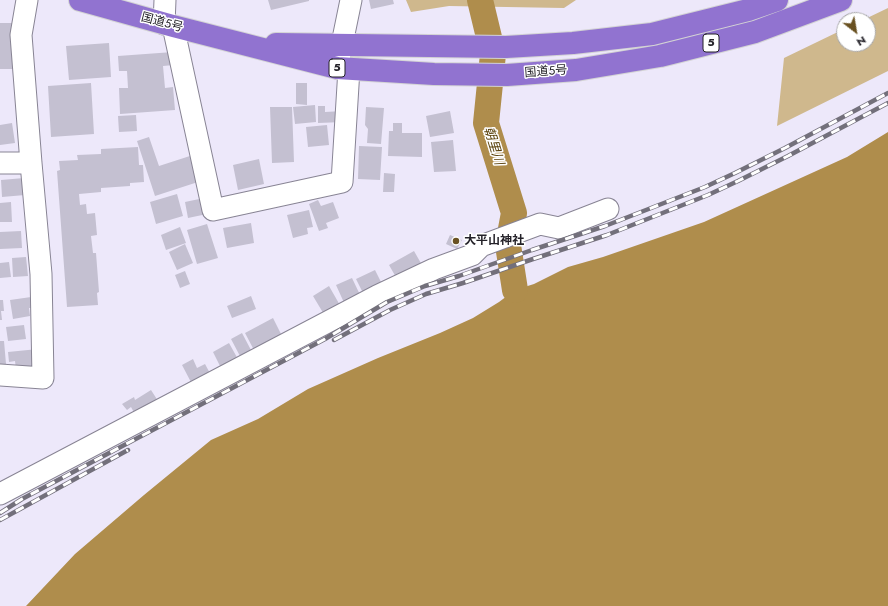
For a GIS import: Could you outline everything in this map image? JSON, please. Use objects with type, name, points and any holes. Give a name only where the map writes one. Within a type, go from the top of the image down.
[{"type":"highway","name":"国道5号","points":[[80,0],[168,25],[343,68],[434,74],[507,75],[576,70],[660,56],[755,32],[841,0]]},
{"type":"highway","name":"国道5号","points":[[243,44],[506,47],[574,43],[652,34],[748,10],[777,0]]},
{"type":"highway","points":[[652,34],[660,56]]},
{"type":"street","points":[[0,375],[43,378],[41,274],[30,163],[21,35],[27,0]]},
{"type":"street","points":[[165,0],[168,25],[213,210],[342,182],[342,44],[351,0]]},
{"type":"street","points":[[0,163],[30,163]]},
{"type":"street","points":[[0,494],[377,296],[434,269],[472,255],[481,246],[540,224],[559,228],[608,209]]},
{"type":"shaded area","points":[[406,0],[576,0],[564,8],[449,6],[411,12]]},
{"type":"shaded area","points":[[888,8],[888,71],[777,126],[784,58],[836,33],[836,52],[876,52],[876,14]]},
{"type":"shaded area","points":[[888,132],[888,606],[26,606],[75,554],[211,440],[258,419],[308,389],[473,318],[515,290],[534,284],[568,267],[603,257],[704,222],[847,157]]},
{"type":"building","points":[[268,0],[309,0],[309,1],[271,10]]},
{"type":"building","points":[[369,0],[393,0],[394,4],[371,9]]},
{"type":"building","points":[[0,23],[13,23],[15,69],[0,69]]},
{"type":"building","points":[[109,43],[111,77],[69,80],[66,46]]},
{"type":"building","points":[[173,52],[174,65],[163,66],[165,88],[173,87],[175,110],[120,114],[119,88],[128,88],[127,71],[119,71],[118,56]]},
{"type":"building","points":[[91,83],[94,134],[51,137],[48,86]]},
{"type":"building","points":[[296,83],[307,83],[307,105],[296,104]]},
{"type":"building","points":[[315,105],[316,122],[295,124],[293,107]]},
{"type":"building","points":[[318,106],[325,106],[325,112],[343,111],[343,122],[318,123]]},
{"type":"building","points":[[270,107],[292,107],[294,162],[272,163]]},
{"type":"building","points":[[366,107],[384,108],[381,144],[367,143],[368,129],[365,125]]},
{"type":"building","points":[[450,111],[454,133],[430,137],[426,116]]},
{"type":"building","points":[[136,115],[137,131],[119,132],[118,116]]},
{"type":"building","points":[[12,123],[15,143],[0,145],[0,125]]},
{"type":"building","points":[[393,123],[402,123],[402,133],[422,133],[422,157],[388,156],[389,131],[393,131]]},
{"type":"building","points":[[327,125],[329,145],[308,147],[306,127]]},
{"type":"building","points":[[149,137],[159,166],[193,155],[201,181],[155,196],[137,141]]},
{"type":"building","points":[[453,140],[456,171],[434,172],[431,142]]},
{"type":"building","points":[[359,146],[382,147],[380,180],[358,179]]},
{"type":"building","points":[[138,147],[139,165],[143,165],[144,182],[130,183],[130,186],[101,188],[101,192],[79,194],[80,205],[86,204],[87,214],[95,213],[97,235],[91,236],[93,253],[96,253],[99,292],[97,293],[98,305],[67,307],[57,171],[60,170],[59,161],[78,160],[77,155],[101,154],[101,149]]},
{"type":"building","points":[[259,159],[264,184],[238,190],[233,165]]},
{"type":"building","points":[[384,173],[395,174],[394,192],[383,192]]},
{"type":"building","points":[[24,178],[25,195],[2,197],[1,180]]},
{"type":"building","points":[[177,194],[183,216],[156,224],[150,202]]},
{"type":"building","points":[[204,198],[207,214],[188,218],[185,202]]},
{"type":"building","points":[[318,200],[321,206],[333,202],[339,218],[326,223],[328,228],[319,231],[309,204]]},
{"type":"building","points":[[11,202],[12,222],[0,222],[0,203]]},
{"type":"building","points":[[309,210],[313,227],[307,228],[308,234],[293,238],[287,215]]},
{"type":"building","points":[[251,223],[254,243],[227,248],[223,228]]},
{"type":"building","points":[[207,224],[218,258],[197,264],[187,230]]},
{"type":"building","points":[[180,227],[186,243],[166,250],[161,235]]},
{"type":"building","points":[[21,231],[22,248],[0,249],[0,232]]},
{"type":"building","points":[[450,235],[462,240],[457,249],[446,244]]},
{"type":"building","points":[[185,244],[193,263],[177,270],[169,252]]},
{"type":"building","points":[[414,251],[422,265],[397,279],[389,265]]},
{"type":"building","points":[[26,257],[28,276],[13,277],[12,258]]},
{"type":"building","points":[[9,262],[11,277],[0,278],[0,263]]},
{"type":"building","points":[[375,270],[383,286],[364,295],[356,279]]},
{"type":"building","points":[[185,271],[190,284],[180,288],[175,275]]},
{"type":"building","points":[[352,278],[362,299],[346,307],[336,285]]},
{"type":"building","points":[[329,286],[341,307],[325,316],[313,296]]},
{"type":"building","points":[[251,296],[256,309],[232,318],[227,306]]},
{"type":"building","points":[[31,297],[33,308],[29,308],[30,316],[13,319],[10,300]]},
{"type":"building","points":[[0,300],[3,300],[4,311],[1,311],[2,320],[0,320]]},
{"type":"building","points":[[273,318],[283,338],[255,352],[245,333]]},
{"type":"building","points":[[24,325],[26,339],[8,341],[6,327]]},
{"type":"building","points":[[242,333],[252,352],[241,358],[231,339]]},
{"type":"building","points":[[0,341],[4,341],[6,364],[0,365]]},
{"type":"building","points":[[229,343],[239,361],[222,370],[213,352]]},
{"type":"building","points":[[38,349],[40,367],[16,369],[15,361],[9,362],[8,352]]},
{"type":"building","points":[[193,359],[197,368],[205,364],[212,377],[193,386],[182,365]]},
{"type":"building","points":[[151,390],[160,404],[137,418],[131,407],[127,410],[122,404],[134,397],[135,400]]},
{"type":"waterway","name":"朝里川","points":[[480,0],[493,54],[486,123],[514,213],[508,245],[515,290]]},
{"type":"railway","points":[[0,513],[22,499],[325,339],[387,302],[425,286],[459,276],[605,226],[705,187],[785,148],[888,93]]},
{"type":"railway","points":[[334,340],[390,310],[426,294],[607,235],[708,195],[788,156],[888,103]]},
{"type":"railway","points":[[0,520],[128,450]]},
{"type":"place","name":"大平山神社","points":[[456,241]]}]
